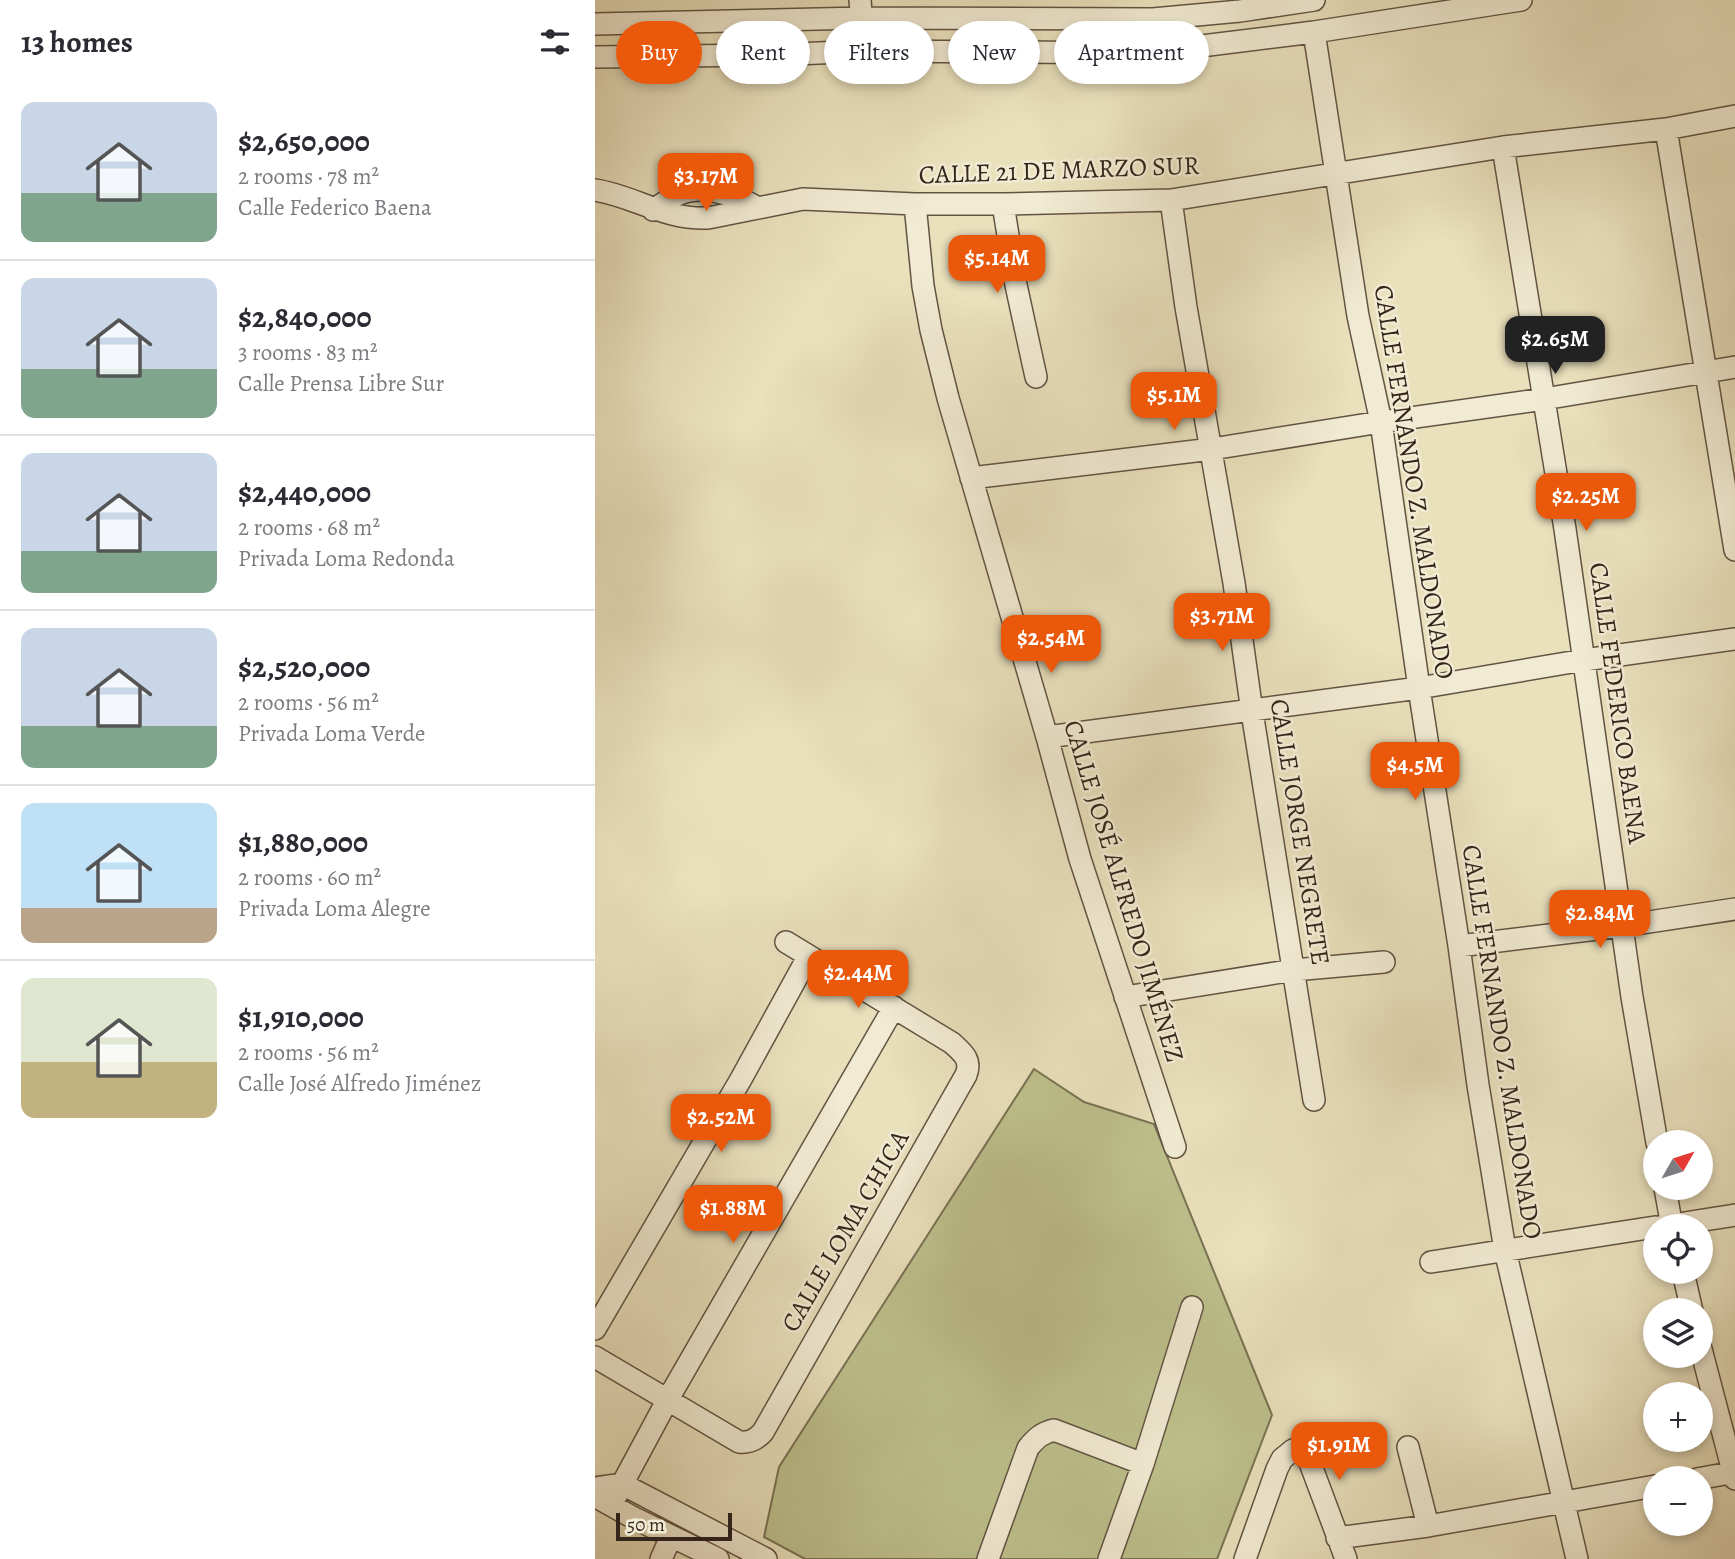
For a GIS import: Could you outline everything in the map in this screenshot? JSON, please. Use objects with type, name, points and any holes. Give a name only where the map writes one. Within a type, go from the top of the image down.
[{"type":"street","points":[[595,24],[714,10],[1152,9],[1199,16],[1314,0]]},
{"type":"street","points":[[934,52],[1145,53],[1182,50],[1521,0]]},
{"type":"street","name":"CALLE FERNANDO Z. MALDONADO","points":[[1314,32],[1358,316],[1381,422],[1478,1085],[1505,1250],[1577,1559]]},
{"type":"street","points":[[595,57],[824,53]]},
{"type":"street","name":"CALLE 21 DE MARZO SUR","points":[[595,190],[653,210],[692,219],[803,199],[915,204],[1171,200],[1503,147],[1667,129],[1735,116]]},
{"type":"street","points":[[1667,129],[1735,550]]},
{"type":"street","name":"CALLE FEDERICO BAENA","points":[[1503,147],[1655,1130]]},
{"type":"street","points":[[653,210],[680,194],[703,191],[740,197],[758,208]]},
{"type":"street","points":[[725,193],[725,215]]},
{"type":"street","name":"CALLE JORGE NEGRETE","points":[[1171,200],[1314,1100]]},
{"type":"street","name":"CALLE JOSÉ ALFREDO JIMÉNEZ","points":[[915,204],[923,286],[931,330],[971,478],[1048,737],[1080,859],[1175,1147]]},
{"type":"street","points":[[1003,204],[1016,285],[1036,377]]},
{"type":"street","points":[[971,478],[1212,449],[1735,367]]},
{"type":"street","points":[[1048,737],[1252,712],[1735,639]]},
{"type":"street","points":[[1459,946],[1735,909]]},
{"type":"street","points":[[718,1559],[603,1501],[622,1484],[668,1399],[894,1007],[786,943]]},
{"type":"street","points":[[595,1329],[741,1079],[808,957]]},
{"type":"street","points":[[1125,997],[1294,970],[1384,962]]},
{"type":"street","name":"CALLE LOMA CHICA","points":[[668,1399],[739,1442],[746,1443],[763,1432],[969,1066],[967,1059],[952,1043],[894,1007]]},
{"type":"street","points":[[1713,1218],[1735,1215]]},
{"type":"street","points":[[1431,1262],[1643,1229]]},
{"type":"street","points":[[1109,1559],[1143,1464],[1192,1307]]},
{"type":"street","points":[[595,1357],[668,1399]]},
{"type":"street","points":[[1706,1368],[1734,1474],[1713,1477]]},
{"type":"street","points":[[988,1559],[1028,1448],[1044,1432],[1054,1430],[1143,1464]]},
{"type":"street","points":[[1408,1447],[1428,1526]]},
{"type":"street","points":[[1245,1559],[1277,1469],[1282,1459],[1293,1450],[1299,1451],[1309,1460],[1346,1559]]},
{"type":"street","points":[[595,1488],[622,1484],[766,1559]]},
{"type":"street","points":[[1337,1538],[1428,1526],[1643,1488]]},
{"type":"street","points":[[661,1559],[671,1537]]},
{"type":"green space","points":[[1034,1069],[1084,1102],[1154,1124],[1272,1415],[1217,1559],[805,1559],[764,1537],[779,1467]]}]
